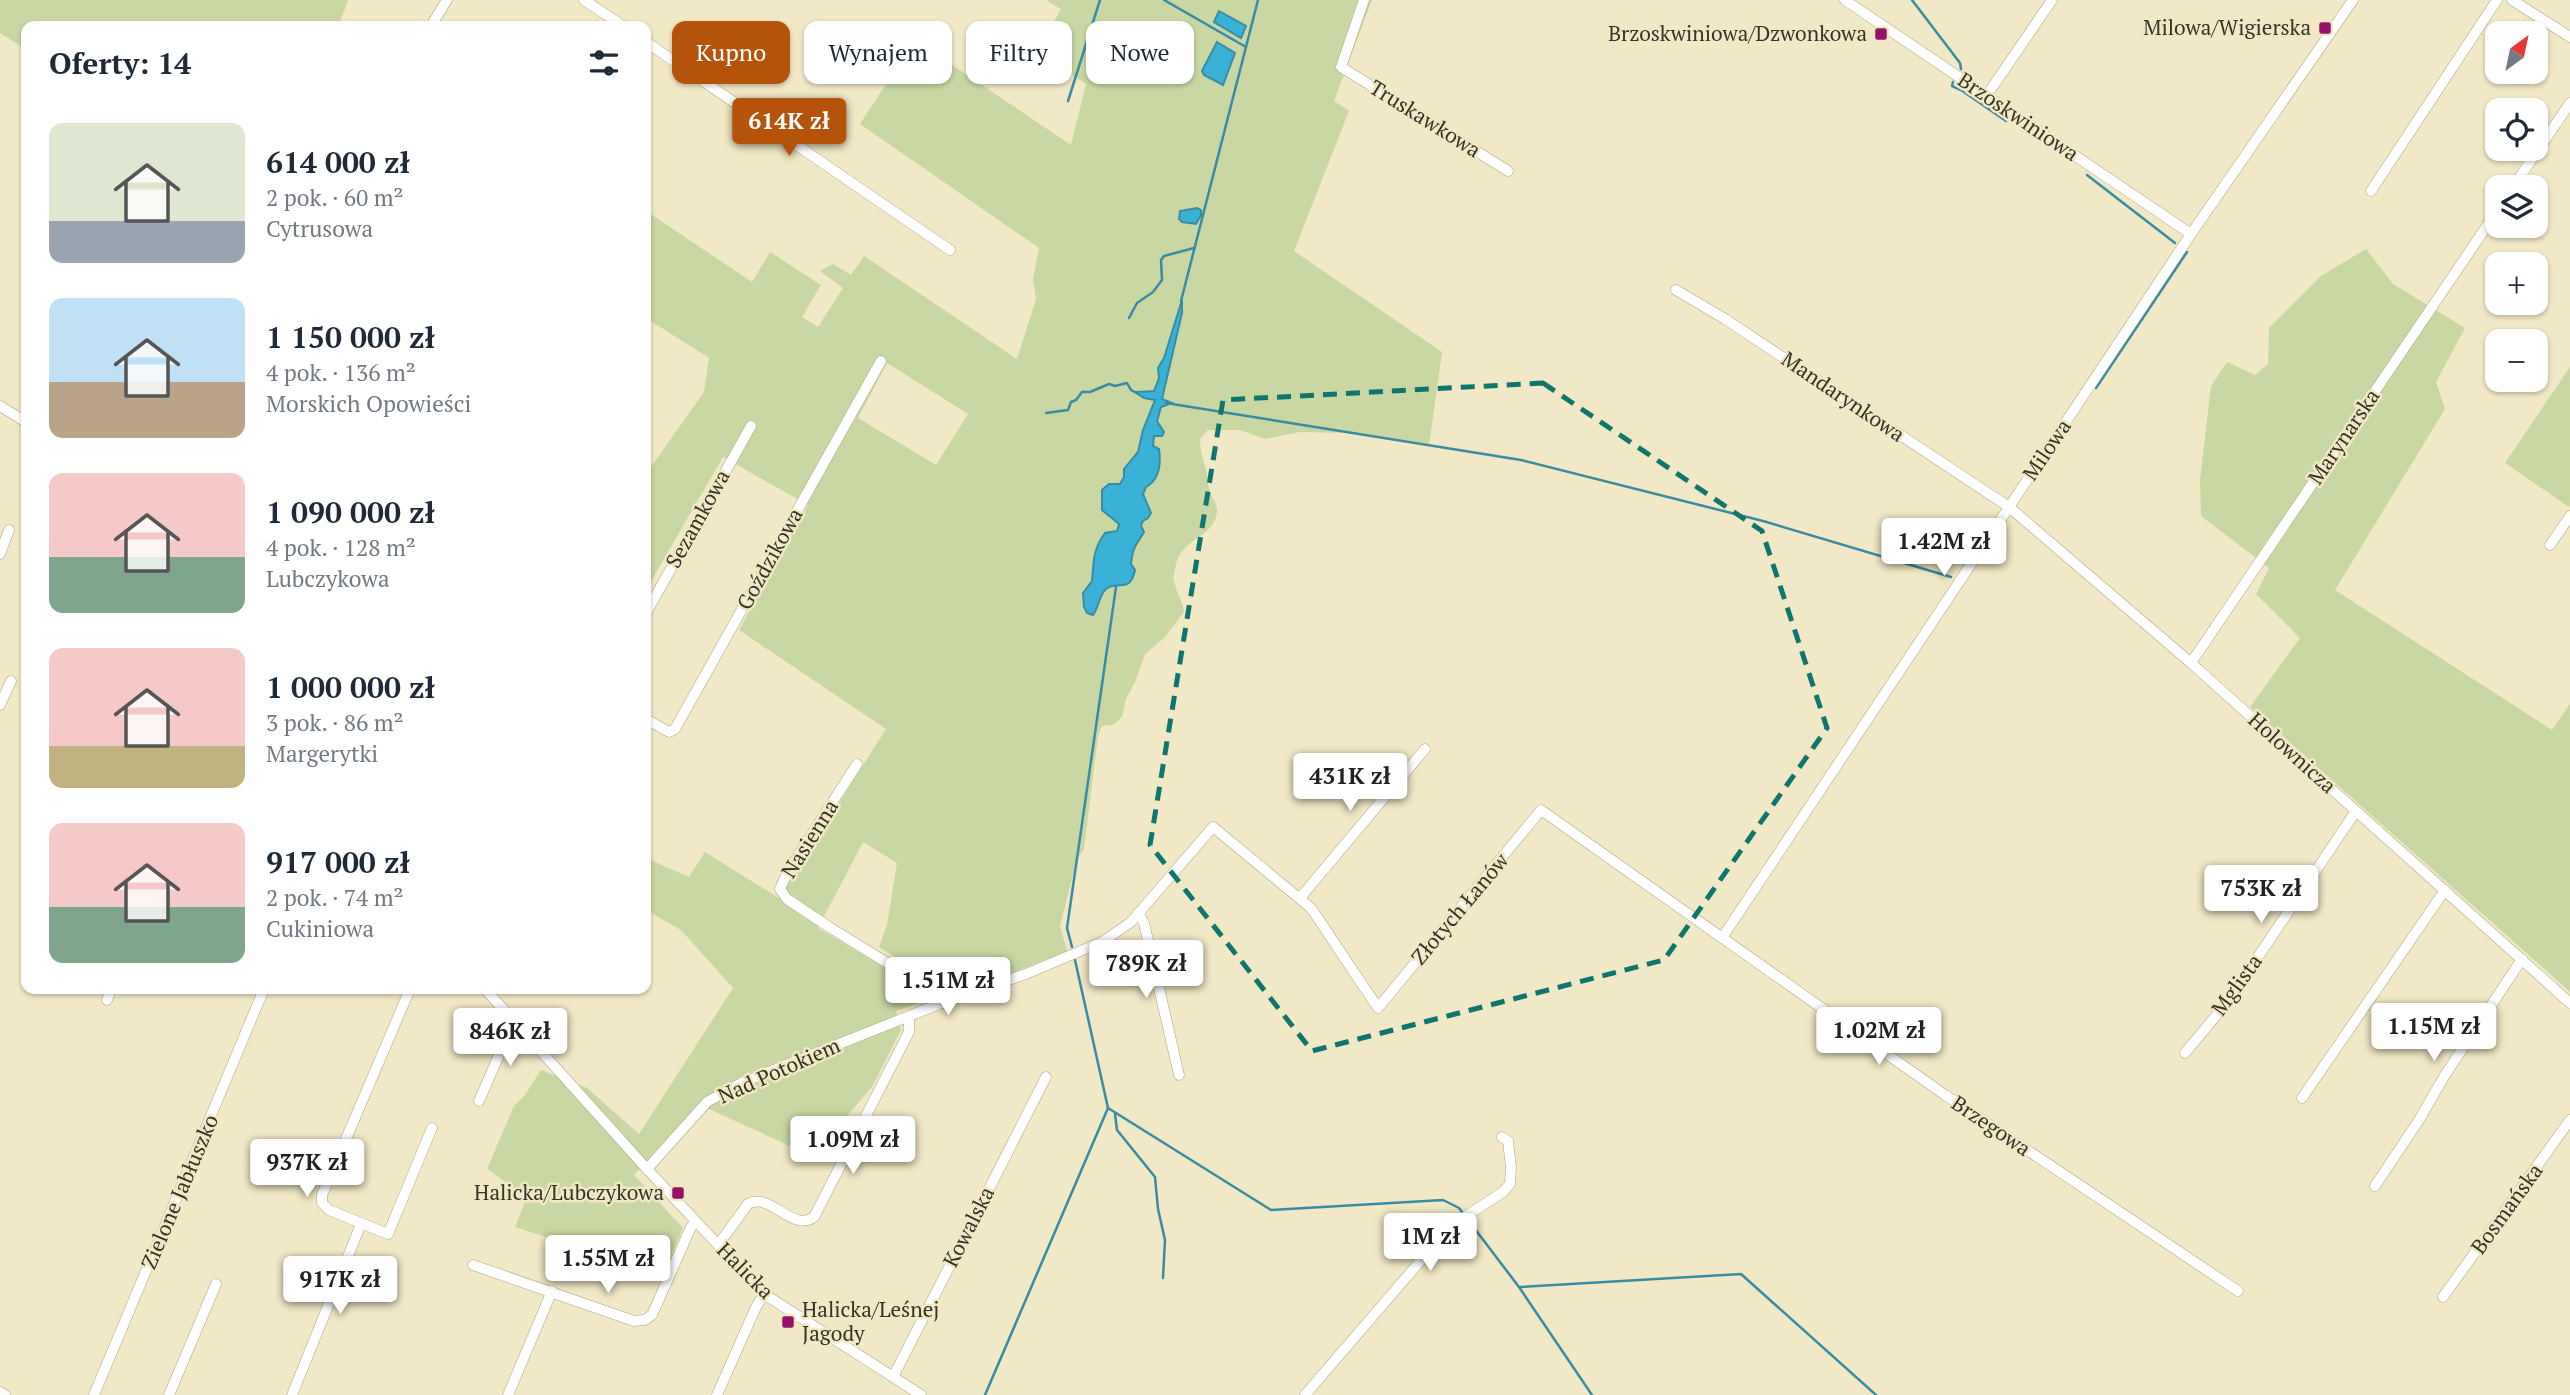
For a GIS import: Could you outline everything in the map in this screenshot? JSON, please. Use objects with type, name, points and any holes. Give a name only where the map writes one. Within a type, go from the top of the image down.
[{"type":"street","points":[[434,21],[447,0]]},
{"type":"street","points":[[584,0],[616,21]]},
{"type":"street","name":"Truskawkowa","points":[[1364,0],[1341,67],[1508,171]]},
{"type":"street","name":"Brzoskwiniowa","points":[[1845,0],[2191,234]]},
{"type":"street","points":[[1987,95],[2052,0]]},
{"type":"street","name":"Milowa","points":[[1722,937],[2191,234],[2353,0]]},
{"type":"street","points":[[2371,191],[2497,0]]},
{"type":"street","points":[[2512,0],[2570,37]]},
{"type":"street","points":[[651,45],[950,250]]},
{"type":"street","points":[[2521,175],[2570,103]]},
{"type":"street","name":"Marynarska","points":[[2190,663],[2485,229]]},
{"type":"street","name":"Mandarynkowa","points":[[1676,290],[1726,319],[2009,507]]},
{"type":"street","name":"Goździkowa","points":[[651,722],[669,732],[676,729],[881,361]]},
{"type":"street","points":[[0,407],[21,419]]},
{"type":"street","name":"Sezamkowa","points":[[651,604],[751,426]]},
{"type":"street","name":"Holownicza","points":[[2009,507],[2190,663],[2570,1003]]},
{"type":"street","points":[[2550,545],[2570,516]]},
{"type":"street","points":[[0,554],[9,530]]},
{"type":"street","points":[[0,705],[10,681]]},
{"type":"street","points":[[1300,898],[1424,749]]},
{"type":"street","name":"Nasienna","points":[[857,764],[787,873],[780,889],[787,899],[928,988],[937,1005]]},
{"type":"street","name":"Brzegowa","points":[[1541,810],[1945,1096],[2238,1291]]},
{"type":"street","name":"Złotych Łanów","points":[[1378,1008],[1541,810]]},
{"type":"street","name":"Mglista","points":[[2185,1053],[2229,1000],[2356,811]]},
{"type":"street","name":"Nad Potokiem","points":[[647,1169],[707,1102],[741,1083],[908,1016],[1026,974],[1102,942],[1138,913],[1213,827],[1311,908],[1378,1008]]},
{"type":"street","points":[[2302,1098],[2445,890]]},
{"type":"street","points":[[1138,913],[1144,923],[1179,1076]]},
{"type":"street","points":[[2375,1186],[2522,959]]},
{"type":"street","points":[[107,1000],[109,994]]},
{"type":"street","name":"Zielone Jabłuszko","points":[[94,1395],[262,994]]},
{"type":"street","points":[[408,994],[322,1195],[323,1203],[329,1210],[388,1234],[432,1128]]},
{"type":"street","name":"Halicka","points":[[490,994],[764,1294],[920,1395]]},
{"type":"street","points":[[718,1245],[748,1205],[754,1201],[762,1202],[800,1221],[808,1222],[814,1217],[909,1032],[908,1016]]},
{"type":"street","points":[[479,1101],[514,1021]]},
{"type":"street","name":"Kowalska","points":[[893,1377],[1046,1077]]},
{"type":"street","name":"Bosmańska","points":[[2443,1297],[2570,1120]]},
{"type":"street","points":[[1305,1395],[1441,1237],[1510,1184],[1511,1168],[1505,1139]]},
{"type":"street","points":[[473,1265],[634,1321],[645,1320],[652,1315],[691,1227],[696,1222]]},
{"type":"street","points":[[292,1395],[361,1224]]},
{"type":"street","points":[[169,1395],[215,1284]]},
{"type":"street","points":[[508,1395],[552,1291]]},
{"type":"street","points":[[717,1395],[755,1307],[764,1294]]},
{"type":"street","points":[[0,1392],[5,1395]]},
{"type":"highlighted area","points":[[1543,383],[1762,531],[1827,728],[1664,960],[1312,1051],[1150,845],[1223,400]]},
{"type":"green space","points":[[0,0],[348,1],[340,21],[21,21],[21,46],[0,33]]},
{"type":"green space","points":[[1046,0],[1372,0],[1334,101],[1349,111],[1294,251],[1442,352],[1429,446],[1349,433],[1300,432],[1265,439],[1240,430],[1208,430],[1200,439],[1209,489],[1217,512],[1210,528],[1189,544],[1178,559],[1174,580],[1184,612],[1164,638],[1145,654],[1126,699],[1122,717],[1113,725],[1102,726],[1098,736],[1084,849],[1077,859],[1060,926],[1067,951],[1010,974],[941,995],[935,982],[879,947],[887,925],[897,863],[863,842],[818,928],[923,991],[926,1000],[896,1011],[901,1030],[872,1087],[812,1156],[698,1104],[634,1175],[683,1228],[663,1275],[515,1227],[527,1197],[487,1169],[514,1106],[525,1095],[541,1070],[587,1088],[639,1134],[733,988],[681,930],[651,913],[651,860],[689,877],[705,852],[779,898],[886,729],[739,630],[808,505],[723,457],[651,581],[651,467],[704,392],[709,358],[651,321],[651,214],[752,282],[770,252],[821,285],[802,317],[818,327],[843,288],[820,271],[833,264],[851,275],[864,256],[1017,359],[1036,299],[1033,279],[1039,248],[860,124],[886,84],[952,84],[952,65],[966,74],[966,84],[980,84],[1071,145],[1086,84],[1072,75],[1072,21],[1054,21],[1061,9]],"holes":[[[887,363],[968,414],[936,465],[858,418]]]},
{"type":"green space","points":[[2366,249],[2393,284],[2465,328],[2436,382],[2445,409],[2335,590],[2552,730],[2570,704],[2570,992],[2250,707],[2300,638],[2256,594],[2269,568],[2201,516],[2200,480],[2211,386],[2227,362],[2255,375],[2268,364],[2269,328],[2321,276]]},
{"type":"green space","points":[[2570,367],[2570,505],[2569,507],[2505,463]]},
{"type":"water","points":[[1219,11],[1246,26],[1241,38],[1214,22]]},
{"type":"water","points":[[1217,42],[1235,53],[1223,85],[1204,75],[1202,71]]},
{"type":"water","points":[[1197,208],[1201,210],[1201,215],[1196,224],[1179,219],[1180,211]]},
{"type":"water","points":[[1182,300],[1182,313],[1162,399],[1172,403],[1161,407],[1157,421],[1164,432],[1162,436],[1154,436],[1153,446],[1159,449],[1159,465],[1157,475],[1143,494],[1151,513],[1143,521],[1141,526],[1144,532],[1133,553],[1131,564],[1135,570],[1127,584],[1106,589],[1093,615],[1087,613],[1084,607],[1083,593],[1092,581],[1094,557],[1101,539],[1105,533],[1117,531],[1119,524],[1102,510],[1102,490],[1109,484],[1120,484],[1124,469],[1138,452],[1155,400],[1144,398],[1135,392],[1154,391],[1159,378],[1158,368],[1164,358]]},
{"type":"waterway","points":[[1068,101],[1100,0]]},
{"type":"waterway","points":[[1164,0],[1246,47]]},
{"type":"waterway","points":[[1181,301],[1258,0]]},
{"type":"waterway","points":[[1912,0],[1960,63],[1961,69]]},
{"type":"waterway","points":[[1953,82],[1952,86],[2006,121]]},
{"type":"waterway","points":[[2087,175],[2175,243]]},
{"type":"waterway","points":[[1129,318],[1137,303],[1153,292],[1162,280],[1161,260],[1164,256],[1194,248]]},
{"type":"waterway","points":[[2096,388],[2187,252]]},
{"type":"waterway","points":[[1046,413],[1068,410],[1071,402],[1082,392],[1090,392],[1109,384],[1115,386],[1127,383],[1131,390],[1137,393]]},
{"type":"waterway","points":[[1166,403],[1521,460],[1763,521],[1951,577]]},
{"type":"waterway","points":[[1072,947],[1067,928],[1116,587]]},
{"type":"waterway","points":[[985,1395],[1108,1108],[1075,960]]},
{"type":"waterway","points":[[1108,1108],[1271,1210],[1443,1200],[1459,1208],[1519,1287],[1592,1395]]},
{"type":"waterway","points":[[1115,1114],[1117,1130],[1155,1177],[1165,1240],[1163,1278]]},
{"type":"waterway","points":[[1520,1287],[1741,1274],[1876,1395]]},
{"type":"place","name":"Milowa/Wigierska","points":[[2325,28]]},
{"type":"place","name":"Brzoskwiniowa/Dzwonkowa","points":[[1881,34]]},
{"type":"place","name":"Halicka/Lubczykowa","points":[[678,1193]]},
{"type":"place","name":"Halicka/Leśnej Jagody","points":[[788,1322]]}]
